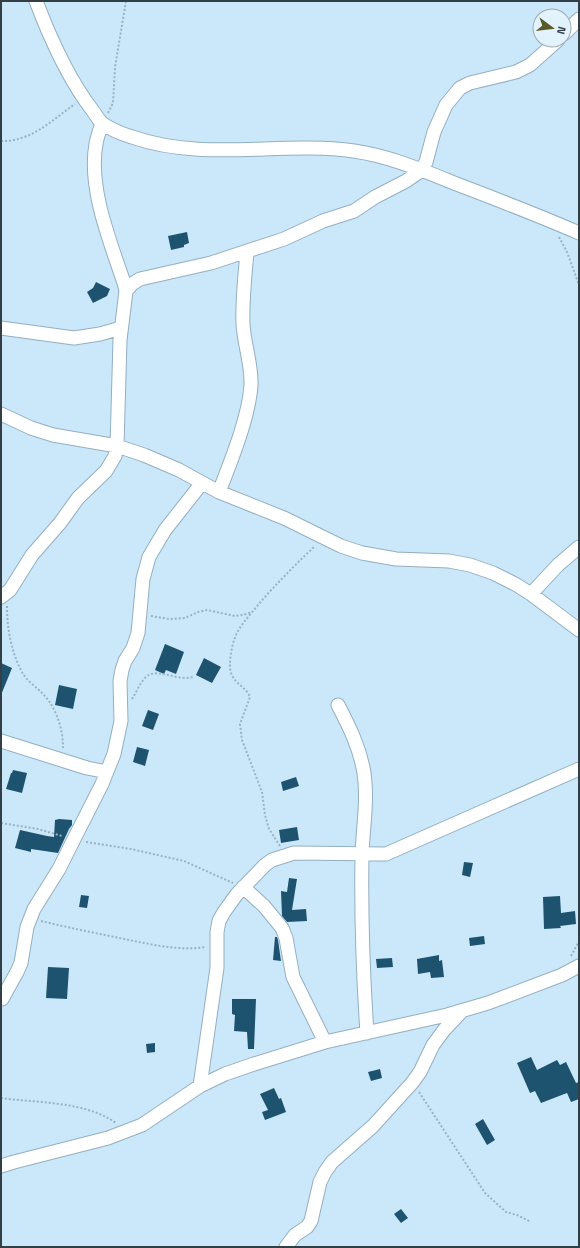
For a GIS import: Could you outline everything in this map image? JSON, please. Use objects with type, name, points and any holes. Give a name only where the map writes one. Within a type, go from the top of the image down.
[{"type":"street","points":[[36,1],[71,78],[102,123],[118,132],[150,144],[198,150],[297,148],[353,151],[381,156],[422,170],[550,220],[579,233]]},
{"type":"street","points":[[126,291],[132,284],[144,277],[211,263],[247,252],[284,239],[323,221],[354,211],[422,170],[426,162],[434,132],[446,105],[460,88],[470,83],[516,72],[530,65],[549,48]]},
{"type":"street","points":[[6,593],[32,555],[60,523],[78,498],[106,471],[115,456],[117,446],[121,328],[126,291],[97,194],[95,171],[96,144],[102,123]]},
{"type":"street","points":[[219,492],[249,402],[251,384],[243,325],[247,252]]},
{"type":"street","points":[[1,328],[74,338],[100,334],[121,328]]},
{"type":"street","points":[[1,414],[31,428],[53,435],[117,446],[164,464],[219,492],[284,518],[341,546],[355,551],[379,557],[396,559],[449,560],[470,565],[504,578],[531,594],[579,630]]},
{"type":"street","points":[[2,999],[21,963],[30,918],[38,902],[59,869],[102,784],[114,754],[121,721],[120,686],[122,670],[135,641],[140,623],[142,579],[149,557],[165,530],[202,483]]},
{"type":"street","points":[[531,594],[558,565],[579,547]]},
{"type":"street","points":[[338,705],[352,733],[364,771],[366,790],[362,854],[362,949],[367,1034]]},
{"type":"street","points":[[1,741],[62,761],[107,772]]},
{"type":"street","points":[[200,1086],[217,968],[219,921],[242,887],[264,865],[287,854],[386,854],[579,769]]},
{"type":"street","points":[[242,887],[264,906],[282,928],[286,938],[293,976],[325,1042]]},
{"type":"street","points":[[1,1166],[108,1138],[142,1125],[200,1086],[225,1074],[325,1042],[367,1034],[488,1003],[562,975],[579,966]]},
{"type":"street","points":[[286,1247],[295,1235],[307,1227],[310,1221],[320,1182],[332,1162],[373,1126],[412,1083],[420,1072],[433,1045],[444,1030],[463,1010]]},
{"type":"path","points":[[102,123],[113,103],[115,67],[126,1]]},
{"type":"path","points":[[1,141],[21,140],[34,134],[84,98]]},
{"type":"path","points":[[550,220],[567,252],[579,285]]},
{"type":"path","points":[[287,854],[277,843],[269,829],[265,815],[262,792],[242,740],[240,724],[250,697],[247,691],[231,674],[230,663],[235,636],[243,623],[271,590],[324,537]]},
{"type":"path","points":[[6,593],[7,622],[16,659],[22,674],[47,698],[52,706],[62,731],[62,761]]},
{"type":"path","points":[[140,613],[169,619],[185,618],[207,610],[235,616],[252,612]]},
{"type":"path","points":[[131,702],[143,680],[153,673],[178,678],[192,677]]},
{"type":"path","points":[[1,823],[38,829],[74,839],[131,849],[184,861],[242,887]]},
{"type":"path","points":[[30,918],[82,931],[156,945],[197,949],[217,946]]},
{"type":"path","points":[[412,1083],[436,1116],[485,1193],[506,1212],[517,1215],[531,1222]]},
{"type":"path","points":[[1,1098],[94,1111],[107,1117],[126,1131]]},
{"type":"building","points":[[187,232],[189,243],[184,245],[184,247],[171,250],[168,236]]},
{"type":"building","points":[[96,282],[110,289],[107,296],[93,303],[87,292],[93,288]]},
{"type":"building","points":[[165,644],[184,652],[176,674],[166,670],[164,674],[155,670]]},
{"type":"building","points":[[204,658],[221,667],[212,683],[196,675]]},
{"type":"building","points":[[1,663],[12,668],[1,695]]},
{"type":"building","points":[[59,685],[77,689],[73,709],[55,705]]},
{"type":"building","points":[[148,710],[159,714],[153,730],[142,726]]},
{"type":"building","points":[[137,747],[149,750],[145,766],[133,762]]},
{"type":"building","points":[[13,770],[27,773],[22,793],[6,789]]},
{"type":"building","points":[[296,777],[299,786],[283,791],[281,782]]},
{"type":"building","points":[[55,820],[72,820],[72,825],[58,853],[31,849],[31,852],[15,848],[20,830],[54,837]]},
{"type":"building","points":[[297,827],[299,840],[281,843],[279,830]]},
{"type":"building","points":[[464,862],[473,863],[470,877],[462,875]]},
{"type":"building","points":[[289,878],[297,879],[292,910],[306,909],[307,921],[287,922],[282,916],[281,891],[287,892]]},
{"type":"building","points":[[81,895],[89,896],[87,908],[79,907]]},
{"type":"building","points":[[560,896],[561,913],[575,911],[576,924],[560,926],[561,928],[544,929],[543,897]]},
{"type":"building","points":[[484,936],[485,944],[470,946],[469,938]]},
{"type":"building","points":[[275,937],[277,937],[278,940],[281,961],[273,960]]},
{"type":"building","points":[[439,955],[439,961],[442,960],[444,977],[431,978],[430,972],[418,974],[417,959]]},
{"type":"building","points":[[392,958],[393,967],[377,968],[376,959]]},
{"type":"building","points":[[48,967],[69,968],[67,999],[46,998]]},
{"type":"building","points":[[232,999],[256,999],[254,1049],[248,1049],[247,1032],[234,1031],[235,1015],[232,1014]]},
{"type":"building","points":[[155,1043],[155,1052],[147,1053],[146,1044]]},
{"type":"building","points":[[531,1057],[537,1070],[557,1060],[560,1065],[566,1062],[576,1083],[579,1082],[579,1099],[571,1102],[567,1093],[541,1103],[535,1091],[530,1093],[517,1063]]},
{"type":"building","points":[[380,1069],[382,1078],[371,1081],[368,1072]]},
{"type":"building","points":[[274,1088],[279,1099],[281,1098],[286,1112],[265,1120],[262,1112],[268,1110],[260,1094]]},
{"type":"building","points":[[483,1119],[495,1140],[487,1145],[475,1124]]},
{"type":"building","points":[[401,1209],[408,1218],[401,1223],[394,1214]]}]
